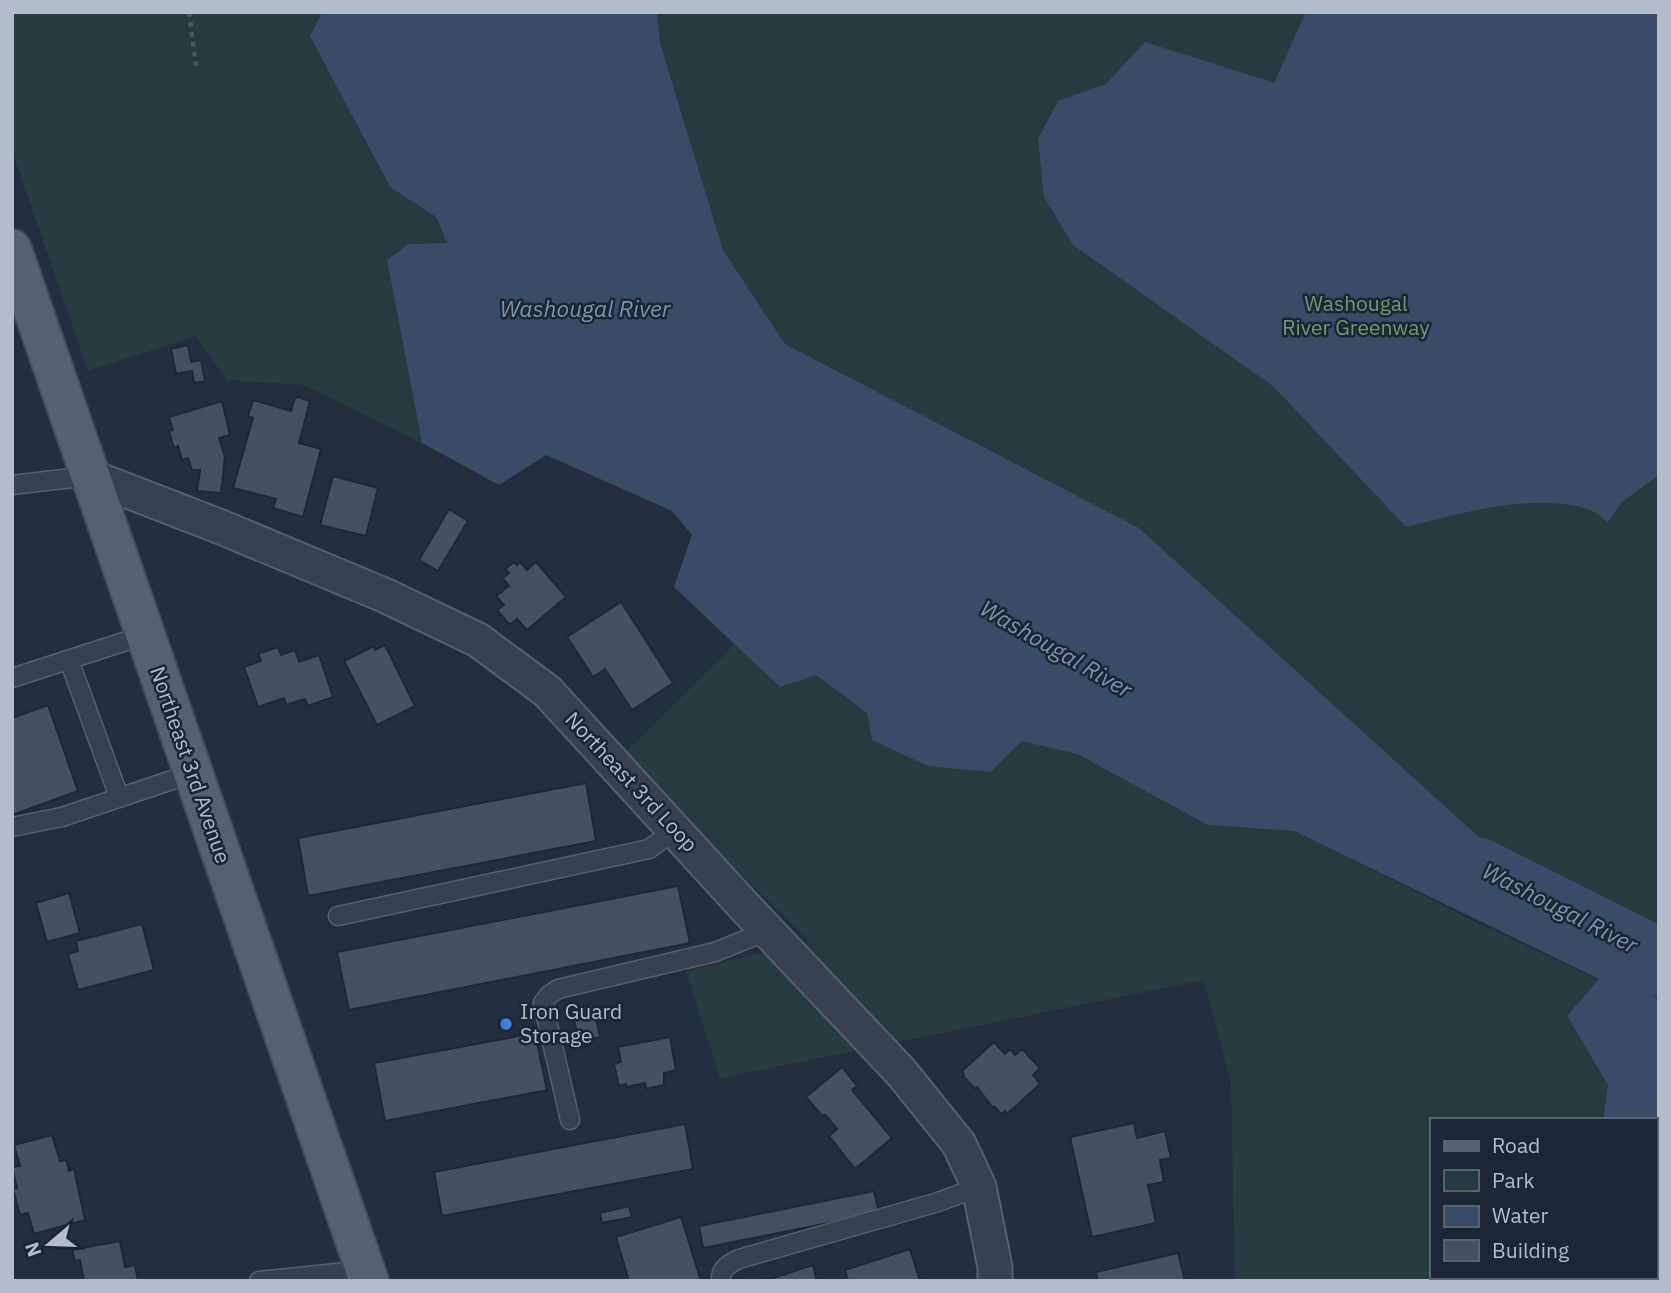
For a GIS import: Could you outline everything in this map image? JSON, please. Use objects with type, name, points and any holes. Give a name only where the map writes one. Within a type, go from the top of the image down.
[{"type":"main road","name":"Northeast 3rd Avenue","points":[[12,249],[367,1275]]},
{"type":"street","name":"Northeast 3rd Loop","points":[[89,476],[384,595],[478,640],[547,691],[767,931],[901,1072],[958,1143],[979,1187],[995,1267],[995,1281]]},
{"type":"lane","points":[[12,485],[89,476]]},
{"type":"lane","points":[[12,677],[145,635]]},
{"type":"lane","points":[[69,660],[119,797]]},
{"type":"lane","points":[[12,827],[62,817],[193,773]]},
{"type":"lane","points":[[338,916],[649,849],[675,830]]},
{"type":"lane","points":[[570,1120],[543,1003],[549,995],[558,989],[715,952],[767,931]]},
{"type":"lane","points":[[721,1281],[720,1275],[726,1266],[739,1259],[935,1203],[979,1187]]},
{"type":"lane","points":[[259,1281],[367,1275]]},
{"type":"path","points":[[189,12],[196,66]]},
{"type":"green space","points":[[12,12],[322,12],[310,36],[390,187],[436,217],[447,243],[408,244],[387,260],[422,443],[304,385],[227,380],[196,336],[88,371],[12,150]]},
{"type":"green space","name":"Washougal River Greenway","points":[[657,12],[1659,12],[1659,1001],[1139,528],[785,344],[723,250],[660,43]]},
{"type":"green space","points":[[735,644],[780,687],[816,675],[867,713],[991,772],[1022,741],[1077,754],[1208,825],[1294,831],[1599,980],[1567,1016],[1608,1085],[1603,1118],[1430,1118],[1430,1279],[1657,1279],[1659,1220],[1659,1281],[1235,1281],[1231,1083],[1204,980],[720,1078],[686,971],[810,942],[621,757]]},
{"type":"water","name":"Washougal River","points":[[322,12],[657,12],[660,43],[723,250],[785,344],[1139,528],[1659,1001],[1659,1220],[1657,1221],[1657,1118],[1603,1118],[1608,1085],[1567,1016],[1599,979],[1294,831],[1208,825],[1077,754],[1022,741],[991,772],[928,766],[872,740],[867,713],[816,675],[780,687],[674,587],[692,535],[672,511],[546,455],[499,485],[422,443],[387,260],[408,244],[447,243],[436,217],[390,187],[310,36]]},
{"type":"water","points":[[1306,12],[1659,12],[1659,475],[1623,501],[1608,522],[1590,510],[1547,503],[1498,506],[1406,527],[1274,387],[1073,245],[1044,197],[1038,139],[1058,101],[1106,84],[1145,42],[1274,83]]},
{"type":"building","points":[[188,345],[191,362],[201,360],[205,381],[194,383],[192,371],[176,374],[171,349]]},
{"type":"building","points":[[295,398],[310,401],[299,443],[321,449],[303,517],[273,508],[276,499],[233,488],[253,418],[248,416],[253,400],[291,411]]},
{"type":"building","points":[[222,401],[230,435],[219,438],[225,457],[221,493],[197,491],[200,470],[192,470],[188,458],[182,460],[178,446],[174,448],[169,431],[173,430],[169,417]]},
{"type":"building","points":[[333,476],[378,488],[366,536],[320,525]]},
{"type":"building","points":[[449,509],[468,521],[438,571],[419,560]]},
{"type":"building","points":[[514,562],[517,565],[520,562],[527,570],[536,562],[566,597],[527,630],[517,619],[510,625],[497,610],[504,605],[496,596],[509,586],[503,578],[509,573],[505,569]]},
{"type":"building","points":[[621,602],[673,683],[632,710],[605,669],[593,677],[567,637]]},
{"type":"building","points":[[385,645],[415,706],[377,725],[344,661],[374,646],[375,650]]},
{"type":"building","points":[[278,647],[281,655],[295,650],[299,662],[319,655],[333,697],[308,706],[305,699],[286,705],[284,698],[258,707],[244,667],[261,661],[258,654]]},
{"type":"building","points":[[48,705],[78,791],[12,815],[12,718]]},
{"type":"building","points":[[586,783],[596,841],[308,896],[298,838]]},
{"type":"building","points":[[678,886],[690,943],[349,1010],[337,952]]},
{"type":"building","points":[[69,893],[80,933],[47,942],[36,903]]},
{"type":"building","points":[[142,924],[154,970],[78,990],[68,954],[78,951],[76,941]]},
{"type":"building","points":[[593,1004],[600,1037],[579,1041],[572,1012],[575,1012],[574,1008]]},
{"type":"building","points":[[535,1033],[547,1090],[385,1121],[374,1063]]},
{"type":"building","points":[[670,1037],[676,1070],[664,1073],[664,1085],[646,1089],[645,1083],[619,1086],[614,1064],[621,1062],[618,1047]]},
{"type":"building","points":[[994,1042],[1005,1054],[1010,1049],[1015,1055],[1022,1049],[1040,1068],[1033,1075],[1040,1084],[1007,1114],[1005,1111],[1001,1114],[993,1108],[977,1087],[975,1089],[963,1076],[962,1071]]},
{"type":"building","points":[[842,1067],[857,1086],[852,1090],[892,1138],[855,1169],[829,1136],[837,1129],[806,1097]]},
{"type":"building","points":[[1134,1123],[1137,1138],[1165,1131],[1171,1158],[1160,1160],[1164,1182],[1148,1185],[1156,1223],[1092,1237],[1070,1137]]},
{"type":"building","points":[[685,1124],[693,1169],[442,1216],[434,1172]]},
{"type":"building","points":[[52,1135],[60,1161],[66,1160],[69,1171],[74,1169],[85,1220],[34,1234],[28,1213],[20,1215],[13,1189],[17,1188],[12,1167],[20,1166],[14,1145]]},
{"type":"building","points":[[874,1191],[879,1213],[703,1248],[699,1226]]},
{"type":"building","points":[[629,1206],[632,1217],[602,1223],[600,1213]]},
{"type":"building","points":[[681,1217],[701,1281],[629,1281],[616,1237]]},
{"type":"building","points":[[120,1241],[125,1267],[135,1265],[138,1281],[84,1281],[80,1260],[75,1261],[72,1250]]},
{"type":"building","points":[[910,1249],[920,1281],[848,1281],[845,1270]]},
{"type":"building","points":[[1178,1253],[1185,1281],[1098,1281],[1096,1272]]},
{"type":"building","points":[[813,1265],[817,1281],[764,1281]]},
{"type":"waterway","name":"Washougal River","points":[[1480,867],[1647,951],[1659,967]]},
{"type":"place","name":"Iron Guard Storage","points":[[506,1024]]}]
